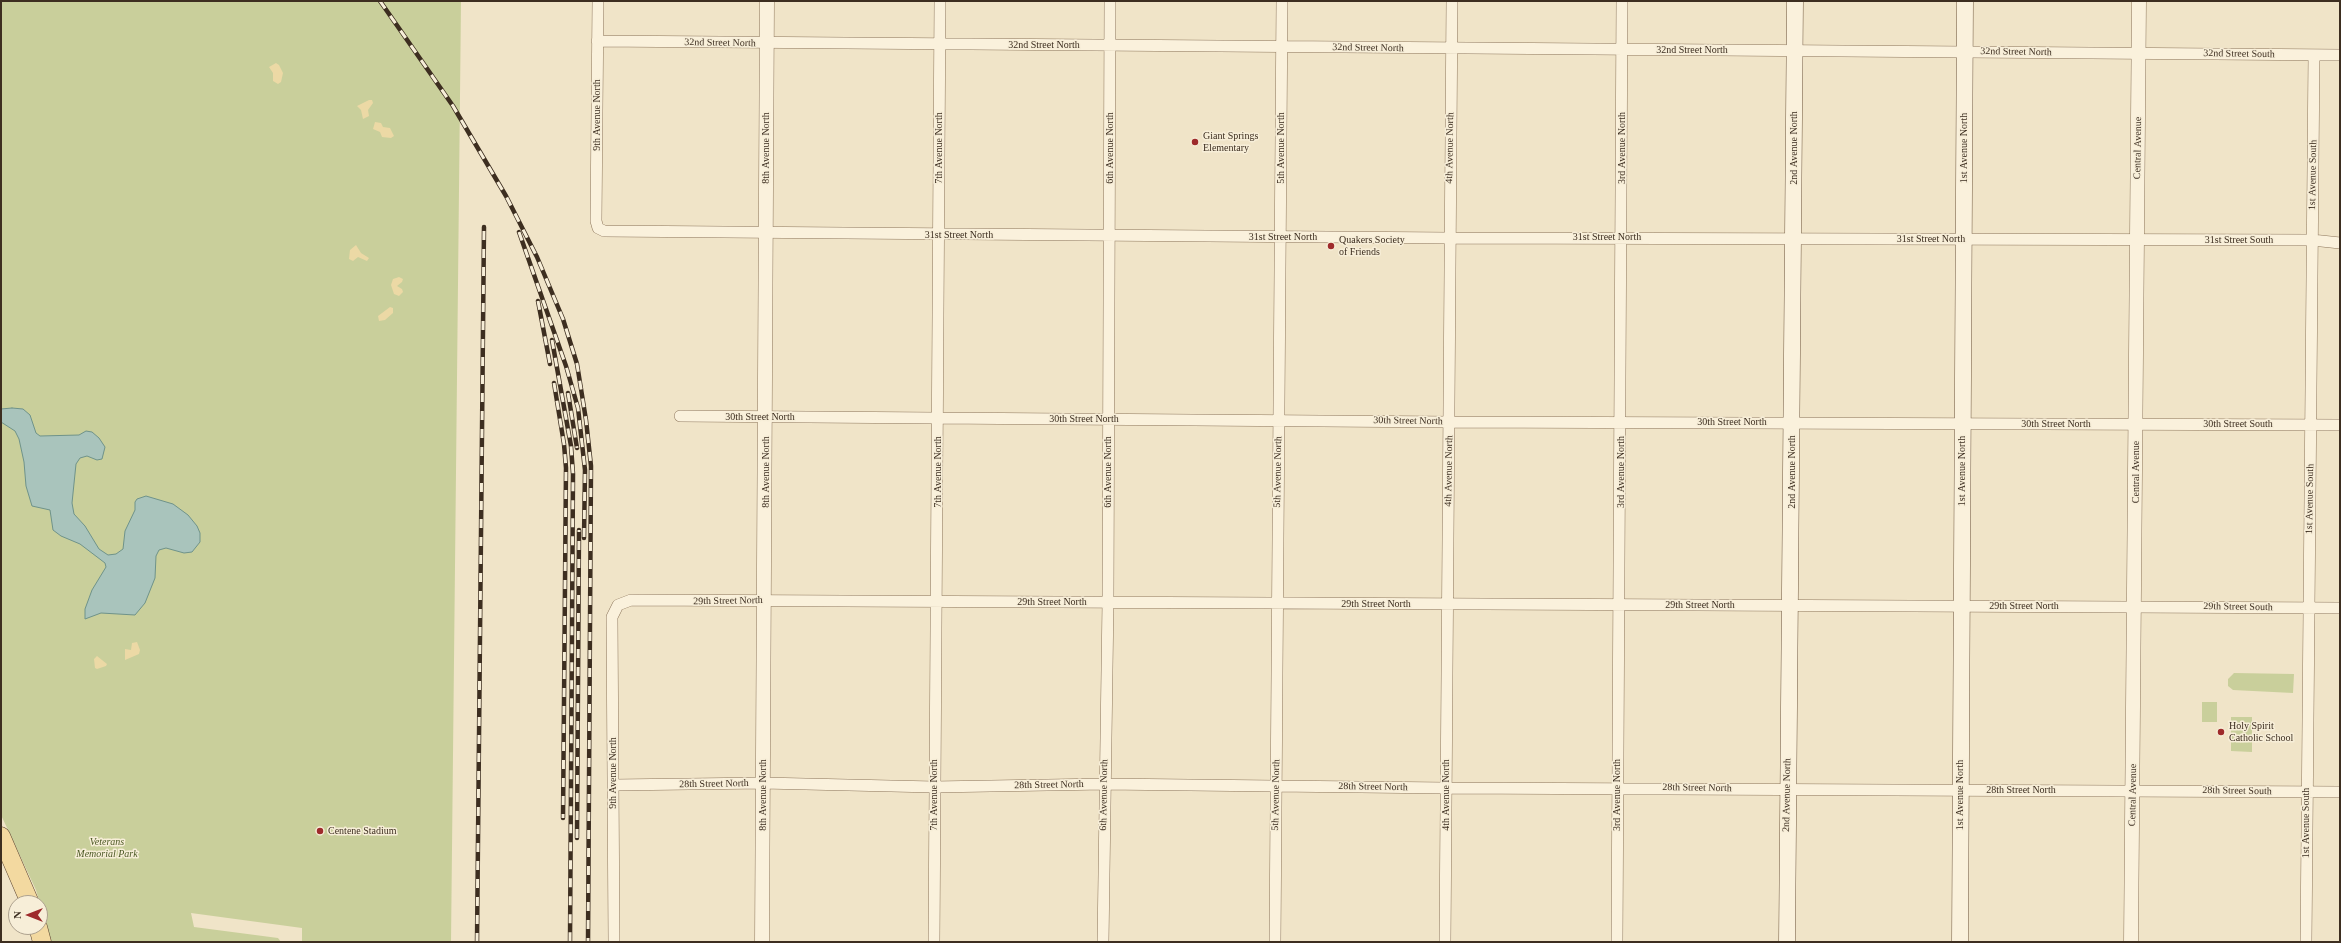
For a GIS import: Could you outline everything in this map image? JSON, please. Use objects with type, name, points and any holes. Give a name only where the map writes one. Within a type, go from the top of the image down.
[{"type":"main road","name":"2nd Avenue North","points":[[1787,942],[1787,789],[1791,605],[1795,1]]},
{"type":"main road","name":"1st Avenue North","points":[[1960,942],[1965,1]]},
{"type":"main road","points":[[1,836],[27,895]]},
{"type":"street","name":"9th Avenue North","points":[[598,1],[596,221],[598,228]]},
{"type":"street","name":"8th Avenue North","points":[[762,942],[766,416],[767,1]]},
{"type":"street","name":"7th Avenue North","points":[[934,942],[940,1]]},
{"type":"street","name":"6th Avenue North","points":[[1103,942],[1104,784],[1108,602],[1110,1]]},
{"type":"street","name":"5th Avenue North","points":[[1274,942],[1282,1]]},
{"type":"street","name":"4th Avenue North","points":[[1445,942],[1447,604],[1450,422],[1449,238],[1452,1]]},
{"type":"street","name":"3rd Avenue North","points":[[1617,942],[1621,421],[1622,1]]},
{"type":"street","name":"Central Avenue","points":[[2132,942],[2139,1]]},
{"type":"street","name":"32nd Street North","points":[[597,41],[2139,54]]},
{"type":"street","name":"32nd Street South","points":[[2139,54],[2340,55]]},
{"type":"street","name":"1st Avenue South","points":[[2306,942],[2306,792],[2314,55]]},
{"type":"street","name":"31st Street North","points":[[598,228],[604,231],[766,234],[2137,240]]},
{"type":"street","name":"31st Street South","points":[[2137,240],[2312,240],[2340,243]]},
{"type":"street","name":"30th Street North","points":[[680,416],[1450,422],[1621,421],[2136,424]]},
{"type":"street","name":"30th Street South","points":[[2136,424],[2340,425]]},
{"type":"street","name":"29th Street North","points":[[618,605],[630,600],[765,600],[1277,604],[2135,606]]},
{"type":"street","name":"9th Avenue North","points":[[614,942],[612,617],[618,605]]},
{"type":"street","name":"29th Street South","points":[[2135,606],[2340,608]]},
{"type":"street","name":"28th Street North","points":[[614,785],[763,783],[934,787],[1104,784],[1446,788],[1617,787],[2133,790]]},
{"type":"street","name":"28th Street South","points":[[2133,790],[2340,792]]},
{"type":"green space","name":"Veterans Memorial Park","points":[[1,1],[461,1],[451,942],[302,942],[302,928],[191,913],[194,927],[278,938],[281,942],[51,942],[48,932],[48,895],[37,895],[1,815]]},
{"type":"green space","points":[[2234,673],[2294,674],[2293,693],[2233,690],[2228,686],[2228,679]]},
{"type":"green space","points":[[2202,702],[2217,702],[2217,722],[2202,722]]},
{"type":"green space","points":[[2231,717],[2252,717],[2252,752],[2231,751]]},
{"type":"sand","points":[[276,63],[279,65],[283,73],[281,82],[278,84],[273,81],[273,73],[269,67]]},
{"type":"sand","points":[[372,100],[373,103],[368,110],[369,116],[363,119],[361,110],[357,106]]},
{"type":"sand","points":[[375,122],[381,123],[383,127],[390,128],[394,136],[391,138],[382,137],[380,132],[373,129]]},
{"type":"sand","points":[[356,245],[361,253],[369,258],[367,261],[358,257],[353,261],[349,259],[350,250]]},
{"type":"sand","points":[[399,277],[403,279],[397,286],[402,289],[403,292],[399,296],[394,294],[391,285],[393,279]]},
{"type":"sand","points":[[390,307],[393,308],[393,313],[385,320],[379,321],[378,316]]},
{"type":"sand","points":[[137,642],[140,650],[139,654],[125,660],[125,649],[131,650],[132,643]]},
{"type":"sand","points":[[97,656],[107,664],[106,666],[97,669],[95,668],[94,659]]},
{"type":"water","points":[[1,409],[23,409],[30,415],[36,433],[40,436],[79,435],[86,431],[92,432],[99,438],[105,447],[102,459],[97,460],[87,456],[80,458],[76,464],[72,503],[74,514],[85,526],[99,549],[108,555],[116,554],[123,549],[125,531],[135,510],[135,502],[137,499],[146,496],[173,504],[188,515],[197,526],[200,533],[200,542],[192,552],[184,553],[166,548],[159,550],[156,556],[155,578],[145,603],[135,615],[101,613],[85,619],[85,609],[92,590],[106,567],[105,563],[80,544],[61,536],[53,530],[50,510],[32,506],[26,486],[24,462],[19,439],[15,431],[1,422]]},
{"type":"railway","points":[[380,1],[453,106],[506,196],[537,257],[563,319],[577,364],[586,420],[591,466],[588,942]]},
{"type":"railway","points":[[477,942],[484,227]]},
{"type":"railway","points":[[519,232],[566,366],[578,408],[585,470],[584,538]]},
{"type":"railway","points":[[538,301],[550,364]]},
{"type":"railway","points":[[552,340],[571,446],[573,474],[570,942]]},
{"type":"railway","points":[[554,383],[564,444],[566,468],[563,818]]},
{"type":"railway","points":[[568,393],[577,448]]},
{"type":"railway","points":[[577,838],[579,530]]},
{"type":"place","name":"Giant Springs Elementary","points":[[1195,142]]},
{"type":"place","name":"Quakers Society of Friends","points":[[1331,246]]},
{"type":"place","name":"Holy Spirit Catholic School","points":[[2221,732]]},
{"type":"place","name":"Centene Stadium","points":[[320,831]]}]
